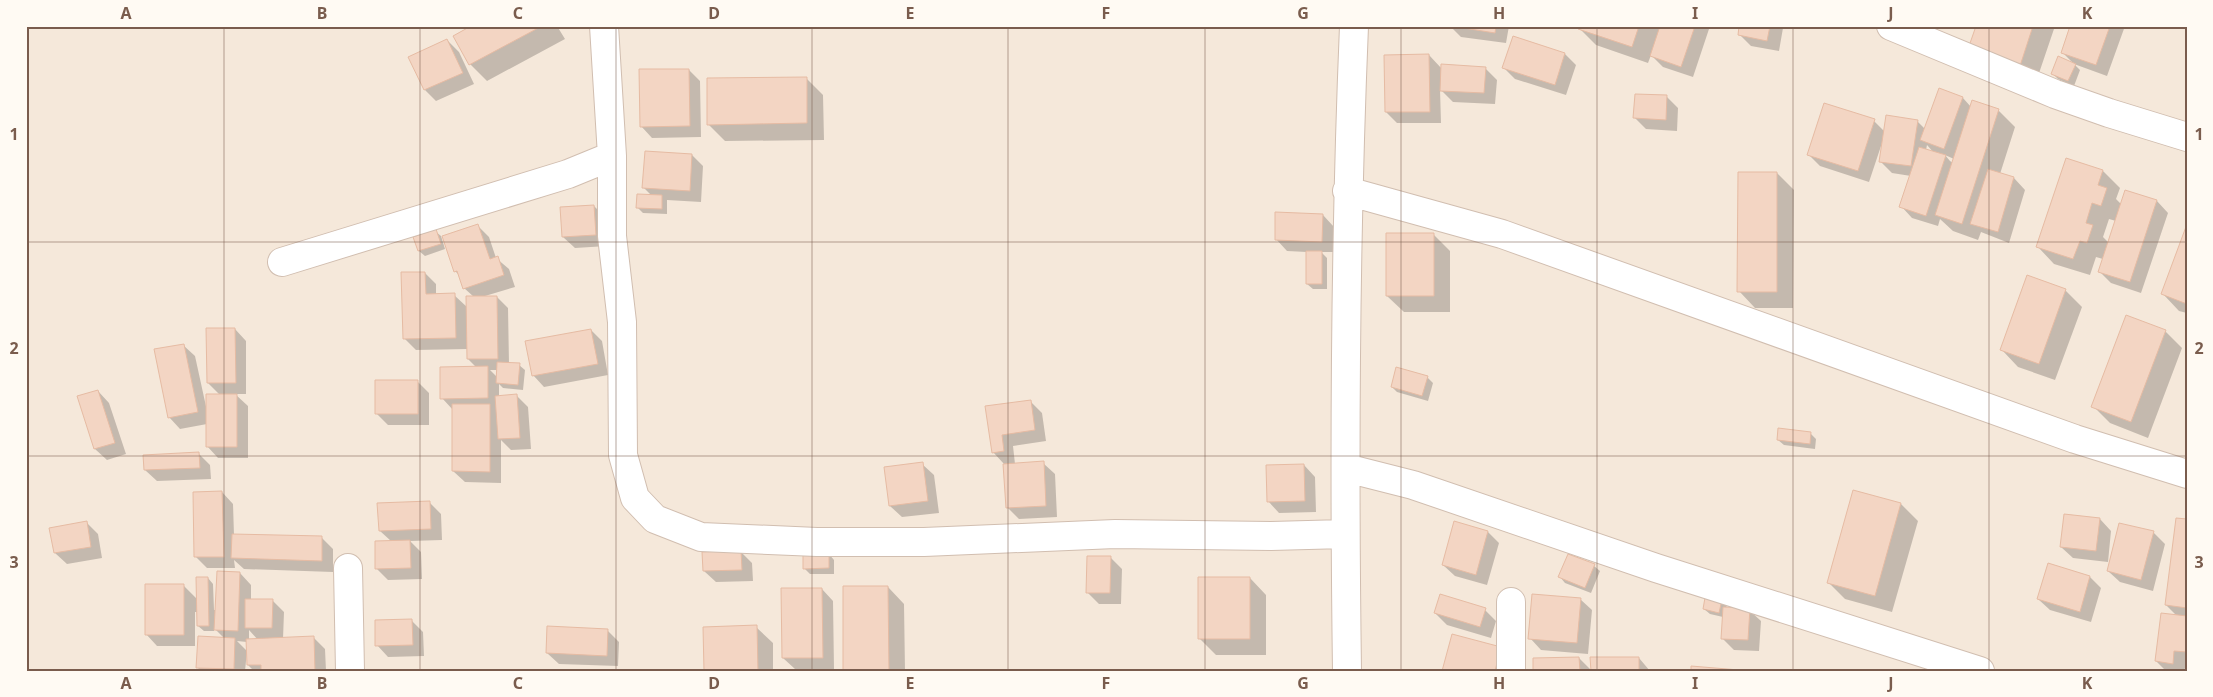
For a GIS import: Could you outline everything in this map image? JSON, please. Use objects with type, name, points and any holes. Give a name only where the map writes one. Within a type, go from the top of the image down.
[{"type":"street","points":[[604,26],[612,156],[612,236],[622,322],[623,455],[635,498],[655,519],[701,536],[817,542],[924,542],[1115,534],[1271,536],[1345,534]]},
{"type":"street","points":[[1347,671],[1345,534],[1347,191],[1354,26]]},
{"type":"street","points":[[1891,26],[2055,94],[2187,137]]},
{"type":"street","points":[[282,262],[568,174],[612,156]]},
{"type":"street","points":[[1347,191],[1502,234],[2075,440],[2187,474]]},
{"type":"street","points":[[1346,468],[1414,485],[1656,568],[1980,671]]},
{"type":"street","points":[[348,568],[350,671]]},
{"type":"street","points":[[1511,602],[1511,671]]},
{"type":"shaded area","points":[[26,26],[2187,26],[2187,671],[26,671]]},
{"type":"building","points":[[471,26],[542,26],[469,65],[453,36]]},
{"type":"building","points":[[1451,26],[1496,26],[1495,33]]},
{"type":"building","points":[[1579,26],[1639,26],[1632,47],[1578,29]]},
{"type":"building","points":[[1660,26],[1695,26],[1681,67],[1650,56]]},
{"type":"building","points":[[1739,26],[1770,26],[1767,41],[1738,35]]},
{"type":"building","points":[[1976,26],[2033,26],[2020,66],[1968,49]]},
{"type":"building","points":[[2070,26],[2110,26],[2096,65],[2061,53]]},
{"type":"building","points":[[1513,36],[1565,53],[1555,85],[1502,68]]},
{"type":"building","points":[[447,39],[463,73],[424,90],[408,57]]},
{"type":"building","points":[[1429,54],[1430,112],[1385,112],[1384,55]]},
{"type":"building","points":[[2058,56],[2076,64],[2068,81],[2051,74]]},
{"type":"building","points":[[1441,64],[1486,67],[1484,93],[1440,91]]},
{"type":"building","points":[[639,69],[689,69],[690,126],[640,127]]},
{"type":"building","points":[[807,77],[807,123],[707,125],[707,78]]},
{"type":"building","points":[[1939,88],[1963,97],[1944,149],[1920,140]]},
{"type":"building","points":[[1635,94],[1667,95],[1666,120],[1633,118]]},
{"type":"building","points":[[1972,100],[1999,109],[1962,224],[1935,215]]},
{"type":"building","points":[[1824,103],[1875,119],[1858,171],[1807,155]]},
{"type":"building","points":[[1886,115],[1918,120],[1911,166],[1879,162]]},
{"type":"building","points":[[1919,147],[1946,155],[1926,216],[1899,207]]},
{"type":"building","points":[[645,151],[692,154],[690,191],[642,188]]},
{"type":"building","points":[[2066,158],[2103,170],[2098,185],[2107,188],[2101,206],[2092,203],[2086,223],[2093,225],[2087,243],[2080,241],[2073,259],[2036,247]]},
{"type":"building","points":[[1988,169],[2014,177],[1998,232],[1970,224]]},
{"type":"building","points":[[1738,172],[1777,172],[1777,292],[1737,292]]},
{"type":"building","points":[[2125,190],[2157,200],[2130,282],[2098,272]]},
{"type":"building","points":[[637,194],[662,195],[662,209],[636,208]]},
{"type":"building","points":[[594,205],[596,235],[562,237],[560,207]]},
{"type":"building","points":[[1275,212],[1323,214],[1322,242],[1275,240]]},
{"type":"building","points":[[478,224],[490,259],[498,256],[504,275],[463,289],[457,271],[454,272],[442,236]]},
{"type":"building","points":[[2187,224],[2187,304],[2161,294]]},
{"type":"building","points":[[436,229],[441,244],[418,251],[413,237]]},
{"type":"building","points":[[1386,233],[1434,233],[1434,296],[1386,296]]},
{"type":"building","points":[[1306,251],[1322,251],[1322,284],[1306,284]]},
{"type":"building","points":[[401,272],[425,272],[426,294],[455,293],[456,338],[403,339]]},
{"type":"building","points":[[2027,275],[2066,289],[2039,364],[2000,350]]},
{"type":"building","points":[[466,296],[497,296],[498,359],[467,359]]},
{"type":"building","points":[[2126,315],[2166,330],[2131,422],[2091,407]]},
{"type":"building","points":[[206,328],[235,328],[236,383],[207,383]]},
{"type":"building","points":[[591,329],[598,364],[532,376],[525,341]]},
{"type":"building","points":[[184,344],[198,412],[168,418],[154,349]]},
{"type":"building","points":[[497,362],[520,363],[518,385],[496,383]]},
{"type":"building","points":[[488,366],[488,398],[440,399],[440,367]]},
{"type":"building","points":[[1396,367],[1428,376],[1422,396],[1391,387]]},
{"type":"building","points":[[375,380],[418,380],[418,414],[375,414]]},
{"type":"building","points":[[98,390],[115,443],[94,449],[77,396]]},
{"type":"building","points":[[206,394],[237,394],[237,447],[206,447]]},
{"type":"building","points":[[517,394],[520,438],[498,439],[495,396]]},
{"type":"building","points":[[1031,400],[1035,430],[1002,435],[1004,451],[992,453],[985,406]]},
{"type":"building","points":[[452,404],[490,404],[490,472],[452,471]]},
{"type":"building","points":[[1778,428],[1811,432],[1810,444],[1777,440]]},
{"type":"building","points":[[199,452],[200,468],[144,470],[143,455]]},
{"type":"building","points":[[1044,461],[1046,506],[1006,508],[1003,464]]},
{"type":"building","points":[[923,462],[928,501],[889,506],[884,467]]},
{"type":"building","points":[[1304,464],[1305,501],[1267,502],[1266,465]]},
{"type":"building","points":[[1853,490],[1901,503],[1875,596],[1827,583]]},
{"type":"building","points":[[222,491],[224,557],[194,557],[193,492]]},
{"type":"building","points":[[430,501],[431,529],[379,531],[377,503]]},
{"type":"building","points":[[2064,514],[2100,518],[2096,551],[2060,547]]},
{"type":"building","points":[[2176,518],[2187,519],[2187,608],[2165,605]]},
{"type":"building","points":[[87,521],[91,547],[54,553],[49,528]]},
{"type":"building","points":[[1454,521],[1488,531],[1476,575],[1442,565]]},
{"type":"building","points":[[2119,523],[2154,531],[2141,580],[2107,571]]},
{"type":"building","points":[[232,534],[322,536],[322,561],[231,558]]},
{"type":"building","points":[[410,540],[411,568],[375,569],[375,541]]},
{"type":"building","points":[[741,550],[742,570],[703,571],[702,552]]},
{"type":"building","points":[[829,553],[829,568],[803,569],[803,554]]},
{"type":"building","points":[[1568,554],[1595,564],[1585,588],[1558,577]]},
{"type":"building","points":[[1087,556],[1111,556],[1110,593],[1086,593]]},
{"type":"building","points":[[2048,563],[2090,576],[2080,612],[2037,599]]},
{"type":"building","points":[[217,571],[240,572],[238,631],[214,630]]},
{"type":"building","points":[[196,577],[208,577],[209,626],[197,626]]},
{"type":"building","points":[[1198,577],[1250,577],[1250,639],[1198,639]]},
{"type":"building","points":[[145,584],[184,584],[184,635],[145,635]]},
{"type":"building","points":[[843,586],[888,586],[889,671],[843,671]]},
{"type":"building","points":[[781,588],[822,588],[823,658],[782,658]]},
{"type":"building","points":[[1706,592],[1723,595],[1719,613],[1703,609]]},
{"type":"building","points":[[1440,594],[1486,608],[1480,627],[1434,613]]},
{"type":"building","points":[[1532,594],[1581,598],[1577,643],[1528,639]]},
{"type":"building","points":[[245,599],[273,599],[272,628],[245,628]]},
{"type":"building","points":[[1723,607],[1750,608],[1748,640],[1721,639]]},
{"type":"building","points":[[2161,613],[2187,616],[2187,652],[2174,651],[2173,664],[2155,661]]},
{"type":"building","points":[[412,619],[413,645],[375,646],[375,620]]},
{"type":"building","points":[[757,625],[758,671],[704,671],[703,627]]},
{"type":"building","points":[[547,626],[608,629],[607,656],[546,653]]},
{"type":"building","points":[[1452,634],[1501,647],[1495,671],[1442,671]]},
{"type":"building","points":[[198,636],[235,638],[234,669],[196,668]]},
{"type":"building","points":[[314,636],[315,671],[261,671],[261,665],[247,665],[246,639]]},
{"type":"building","points":[[1579,657],[1580,671],[1533,671],[1533,658]]},
{"type":"building","points":[[1590,657],[1639,657],[1639,671],[1591,671]]},
{"type":"building","points":[[1691,666],[1739,670],[1739,671],[1691,671]]}]
